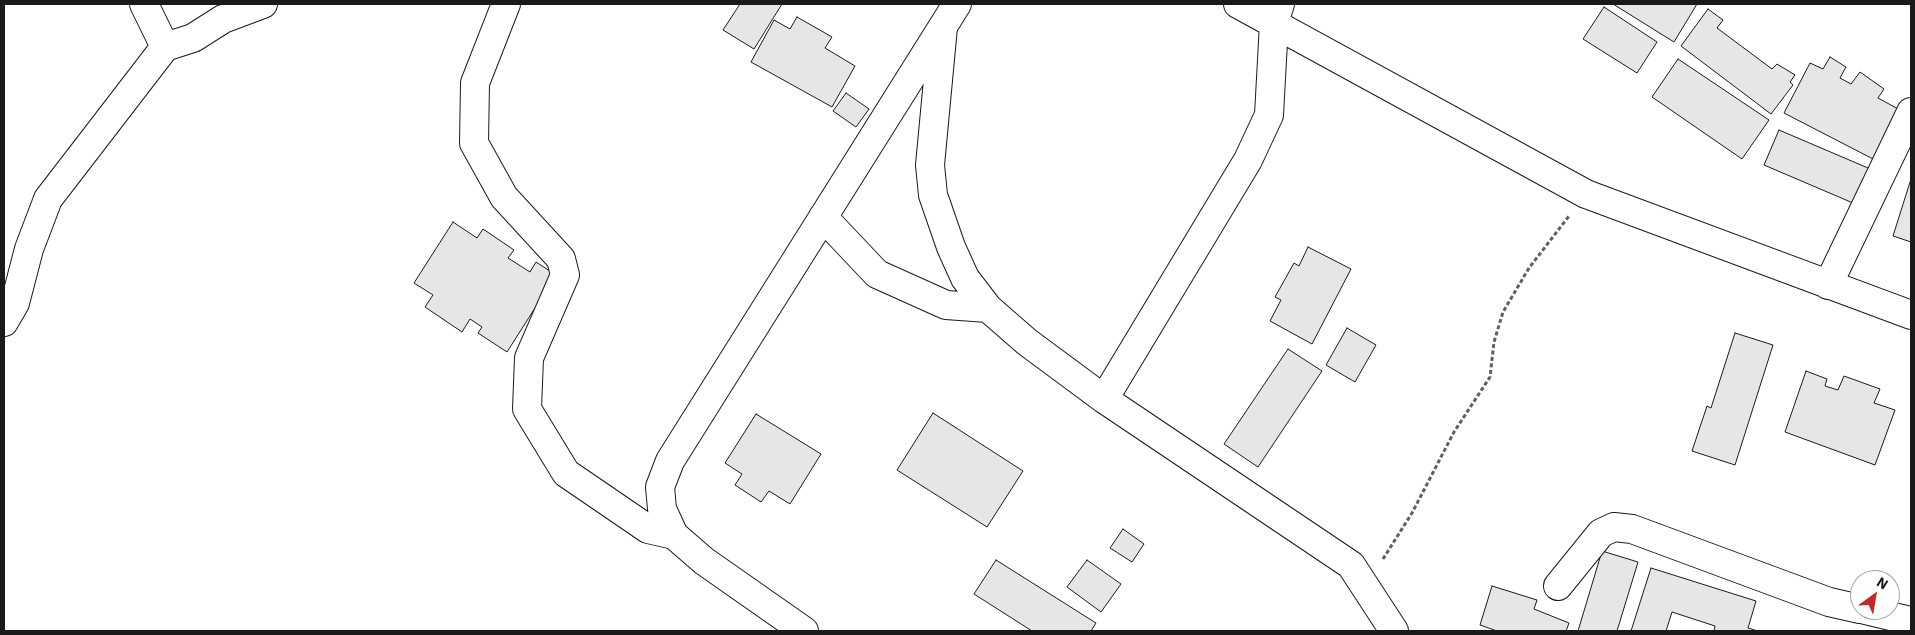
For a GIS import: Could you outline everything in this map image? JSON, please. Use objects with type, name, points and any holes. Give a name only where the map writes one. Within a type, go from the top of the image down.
[{"type":"street","points":[[144,4],[165,47]]},
{"type":"street","points":[[4,322],[15,303],[29,249],[48,199],[165,47],[194,38],[224,19],[263,4]]},
{"type":"street","points":[[506,4],[475,83],[474,143],[504,197],[561,259],[565,275],[529,358],[526,409],[566,473],[648,529],[674,535]]},
{"type":"street","points":[[804,631],[704,561],[674,535],[662,510],[660,487],[670,460],[957,4]]},
{"type":"street","points":[[1238,4],[1277,13],[1586,194],[1911,315]]},
{"type":"street","points":[[1104,399],[1248,160],[1269,116],[1277,13]]},
{"type":"street","points":[[943,26],[930,165],[933,195],[951,247],[965,278],[988,308],[1027,342],[1104,399],[1351,565],[1394,631]]},
{"type":"street","points":[[1828,285],[1911,112]]},
{"type":"street","points":[[823,217],[877,274],[946,305],[988,308]]},
{"type":"street","points":[[1558,586],[1601,533],[1614,527],[1632,529],[1829,602],[1850,607]]},
{"type":"path","points":[[1369,593],[1386,552],[1412,513],[1454,432],[1490,377],[1494,342],[1503,312],[1529,268],[1586,194]]},
{"type":"building","points":[[740,4],[782,4],[754,49],[723,30]]},
{"type":"building","points":[[1613,4],[1697,4],[1674,42]]},
{"type":"building","points":[[1604,7],[1657,42],[1637,73],[1583,39]]},
{"type":"building","points":[[1708,9],[1723,20],[1717,28],[1772,69],[1777,64],[1795,75],[1790,82],[1793,85],[1771,114],[1681,46]]},
{"type":"building","points":[[797,17],[832,37],[825,48],[855,66],[832,107],[751,62],[774,20],[790,29]]},
{"type":"building","points":[[1830,57],[1846,67],[1840,78],[1851,84],[1860,72],[1884,89],[1878,98],[1900,110],[1875,160],[1784,113],[1810,63],[1823,69]]},
{"type":"building","points":[[1678,59],[1769,120],[1742,159],[1652,97]]},
{"type":"building","points":[[846,93],[869,109],[856,127],[833,111]]},
{"type":"building","points":[[1779,130],[1875,171],[1860,206],[1764,165]]},
{"type":"building","points":[[1911,179],[1911,242],[1893,236]]},
{"type":"building","points":[[453,222],[477,238],[483,229],[514,250],[508,258],[530,272],[536,262],[556,275],[507,352],[478,333],[482,327],[470,319],[462,332],[425,307],[433,295],[414,283]]},
{"type":"building","points":[[1308,247],[1351,269],[1312,344],[1270,321],[1281,300],[1275,297],[1294,263],[1299,266]]},
{"type":"building","points":[[1347,328],[1376,345],[1355,382],[1326,365]]},
{"type":"building","points":[[1735,333],[1773,345],[1735,465],[1692,451],[1707,406],[1711,408]]},
{"type":"building","points":[[1288,349],[1322,371],[1258,467],[1224,444]]},
{"type":"building","points":[[1806,371],[1827,379],[1825,386],[1838,390],[1844,376],[1880,389],[1874,403],[1895,410],[1875,465],[1785,432]]},
{"type":"building","points":[[933,413],[1023,471],[987,527],[897,470]]},
{"type":"building","points":[[756,414],[821,454],[790,504],[769,491],[761,502],[735,485],[742,474],[725,463]]},
{"type":"building","points":[[1123,529],[1144,544],[1132,562],[1110,548]]},
{"type":"building","points":[[1602,551],[1638,562],[1617,631],[1578,631]]},
{"type":"building","points":[[996,560],[1096,623],[1091,631],[1032,631],[974,594]]},
{"type":"building","points":[[1087,560],[1121,584],[1101,612],[1067,587]]},
{"type":"building","points":[[1651,568],[1756,601],[1748,628],[1758,631],[1714,631],[1715,626],[1672,612],[1666,631],[1631,631]]},
{"type":"building","points":[[1492,586],[1537,600],[1534,609],[1569,623],[1566,631],[1497,631],[1480,625]]}]
